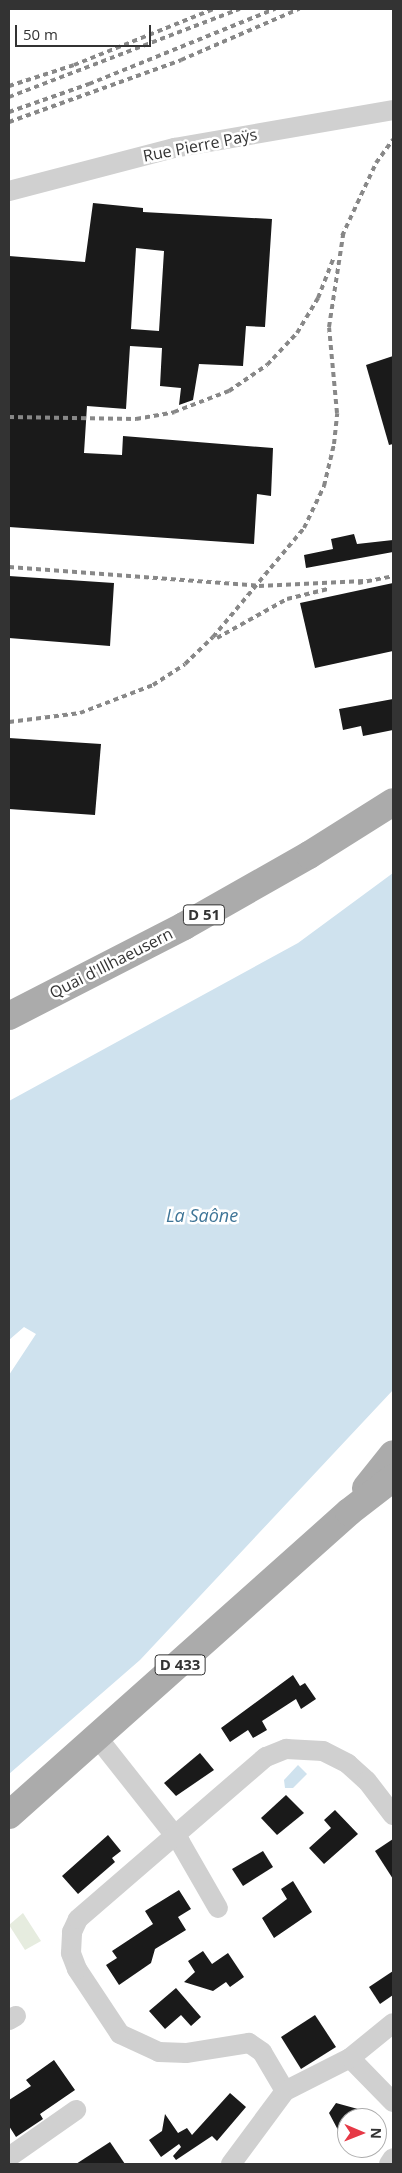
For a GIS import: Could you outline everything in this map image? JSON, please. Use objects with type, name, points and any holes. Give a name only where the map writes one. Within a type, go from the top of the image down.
[{"type":"main road","name":"Quai d'Illhaeusern","points":[[9,1016],[184,926],[309,855],[393,802]]},
{"type":"main road","name":"D 433","points":[[349,1512],[393,1454]]},
{"type":"main road","name":"D 433","points":[[9,1814],[349,1512],[393,1478]]},
{"type":"street","name":"Rue Pierre Paÿs","points":[[9,191],[174,148],[393,110]]},
{"type":"street","points":[[97,1737],[175,1835],[218,1908]]},
{"type":"street","points":[[285,2091],[262,2052],[249,2043],[186,2053],[159,2052],[138,2045],[120,2034],[77,1970],[71,1953],[72,1932],[78,1920],[266,1757],[286,1749],[323,1751],[348,1764],[367,1781],[393,1815]]},
{"type":"street","points":[[231,2164],[285,2091],[350,2058],[393,2023]]},
{"type":"street","points":[[350,2058],[393,2102]]},
{"type":"street","points":[[9,2157],[76,2110]]},
{"type":"street","points":[[389,2164],[393,2158]]},
{"type":"shaded area","points":[[23,1913],[41,1941],[25,1950],[9,1925]]},
{"type":"water","name":"La Saône","points":[[393,873],[393,1390],[140,1660],[9,1774],[9,1375],[36,1334],[24,1327],[9,1340],[9,1101],[298,943]]},
{"type":"water","points":[[298,1765],[307,1774],[293,1788],[285,1788],[284,1780]]},
{"type":"building","points":[[93,203],[143,208],[143,212],[272,219],[265,327],[246,326],[243,366],[199,364],[193,400],[179,405],[181,388],[160,386],[162,348],[130,346],[126,409],[87,406],[84,453],[122,455],[123,436],[273,448],[271,496],[257,494],[254,544],[9,527],[9,256],[85,262]],"holes":[[[136,248],[164,251],[159,331],[131,329]]]},
{"type":"building","points":[[393,356],[393,444],[389,445],[366,365]]},
{"type":"building","points":[[354,534],[357,544],[393,540],[393,552],[306,568],[304,555],[333,549],[331,539]]},
{"type":"building","points":[[9,576],[114,583],[110,646],[9,638]]},
{"type":"building","points":[[393,583],[393,651],[315,668],[300,603]]},
{"type":"building","points":[[393,699],[393,730],[363,736],[361,726],[343,730],[339,709]]},
{"type":"building","points":[[9,738],[101,744],[95,815],[9,809]]},
{"type":"building","points":[[293,1675],[300,1686],[305,1683],[316,1699],[301,1709],[296,1699],[262,1721],[267,1730],[253,1738],[248,1730],[230,1742],[221,1728]]},
{"type":"building","points":[[200,1753],[214,1770],[176,1796],[164,1783]]},
{"type":"building","points":[[286,1795],[304,1813],[277,1835],[261,1818]]},
{"type":"building","points":[[335,1810],[358,1834],[324,1864],[309,1848],[331,1828],[324,1820]]},
{"type":"building","points":[[108,1835],[121,1851],[112,1858],[115,1862],[78,1894],[62,1876]]},
{"type":"building","points":[[393,1839],[393,1879],[375,1851]]},
{"type":"building","points":[[263,1851],[273,1867],[243,1886],[232,1869]]},
{"type":"building","points":[[293,1881],[312,1912],[274,1938],[262,1918],[287,1899],[281,1889]]},
{"type":"building","points":[[179,1890],[191,1909],[178,1917],[186,1930],[155,1949],[151,1963],[119,1985],[106,1965],[117,1958],[112,1951],[153,1924],[145,1911]]},
{"type":"building","points":[[203,1951],[212,1964],[228,1953],[244,1977],[230,1987],[226,1982],[213,1991],[184,1982],[195,1972],[188,1961]]},
{"type":"building","points":[[393,1971],[393,1995],[380,2004],[369,1987]]},
{"type":"building","points":[[176,1988],[201,2017],[191,2026],[181,2015],[165,2029],[149,2011]]},
{"type":"building","points":[[315,2015],[336,2047],[301,2069],[281,2037]]},
{"type":"building","points":[[54,2060],[75,2090],[40,2114],[43,2119],[16,2137],[9,2126],[9,2100],[31,2086],[26,2080]]},
{"type":"building","points":[[230,2093],[246,2107],[217,2141],[212,2136],[176,2160],[173,2156],[181,2147],[179,2144],[161,2157],[149,2140],[162,2131],[165,2114],[178,2133],[187,2128],[192,2135]]},
{"type":"building","points":[[336,2103],[354,2108],[337,2108],[337,2128],[329,2113]]},
{"type":"building","points":[[110,2142],[125,2164],[76,2164]]},
{"type":"railway","points":[[9,86],[74,65],[213,9]]},
{"type":"railway","points":[[9,97],[240,9]]},
{"type":"railway","points":[[9,112],[89,84],[275,9]]},
{"type":"railway","points":[[9,122],[181,60],[299,9]]},
{"type":"railway","points":[[342,236],[376,163],[393,140]]},
{"type":"railway","points":[[9,722],[80,713],[153,685],[185,664],[213,637],[304,528],[324,486],[334,444],[337,413],[329,327],[344,229]]},
{"type":"railway","points":[[9,417],[136,419],[174,412],[229,391],[267,365],[297,333],[318,298],[334,257]]},
{"type":"railway","points":[[9,567],[259,586],[364,581]]},
{"type":"railway","points":[[358,583],[393,576]]},
{"type":"railway","points":[[217,638],[287,599],[328,589]]}]
